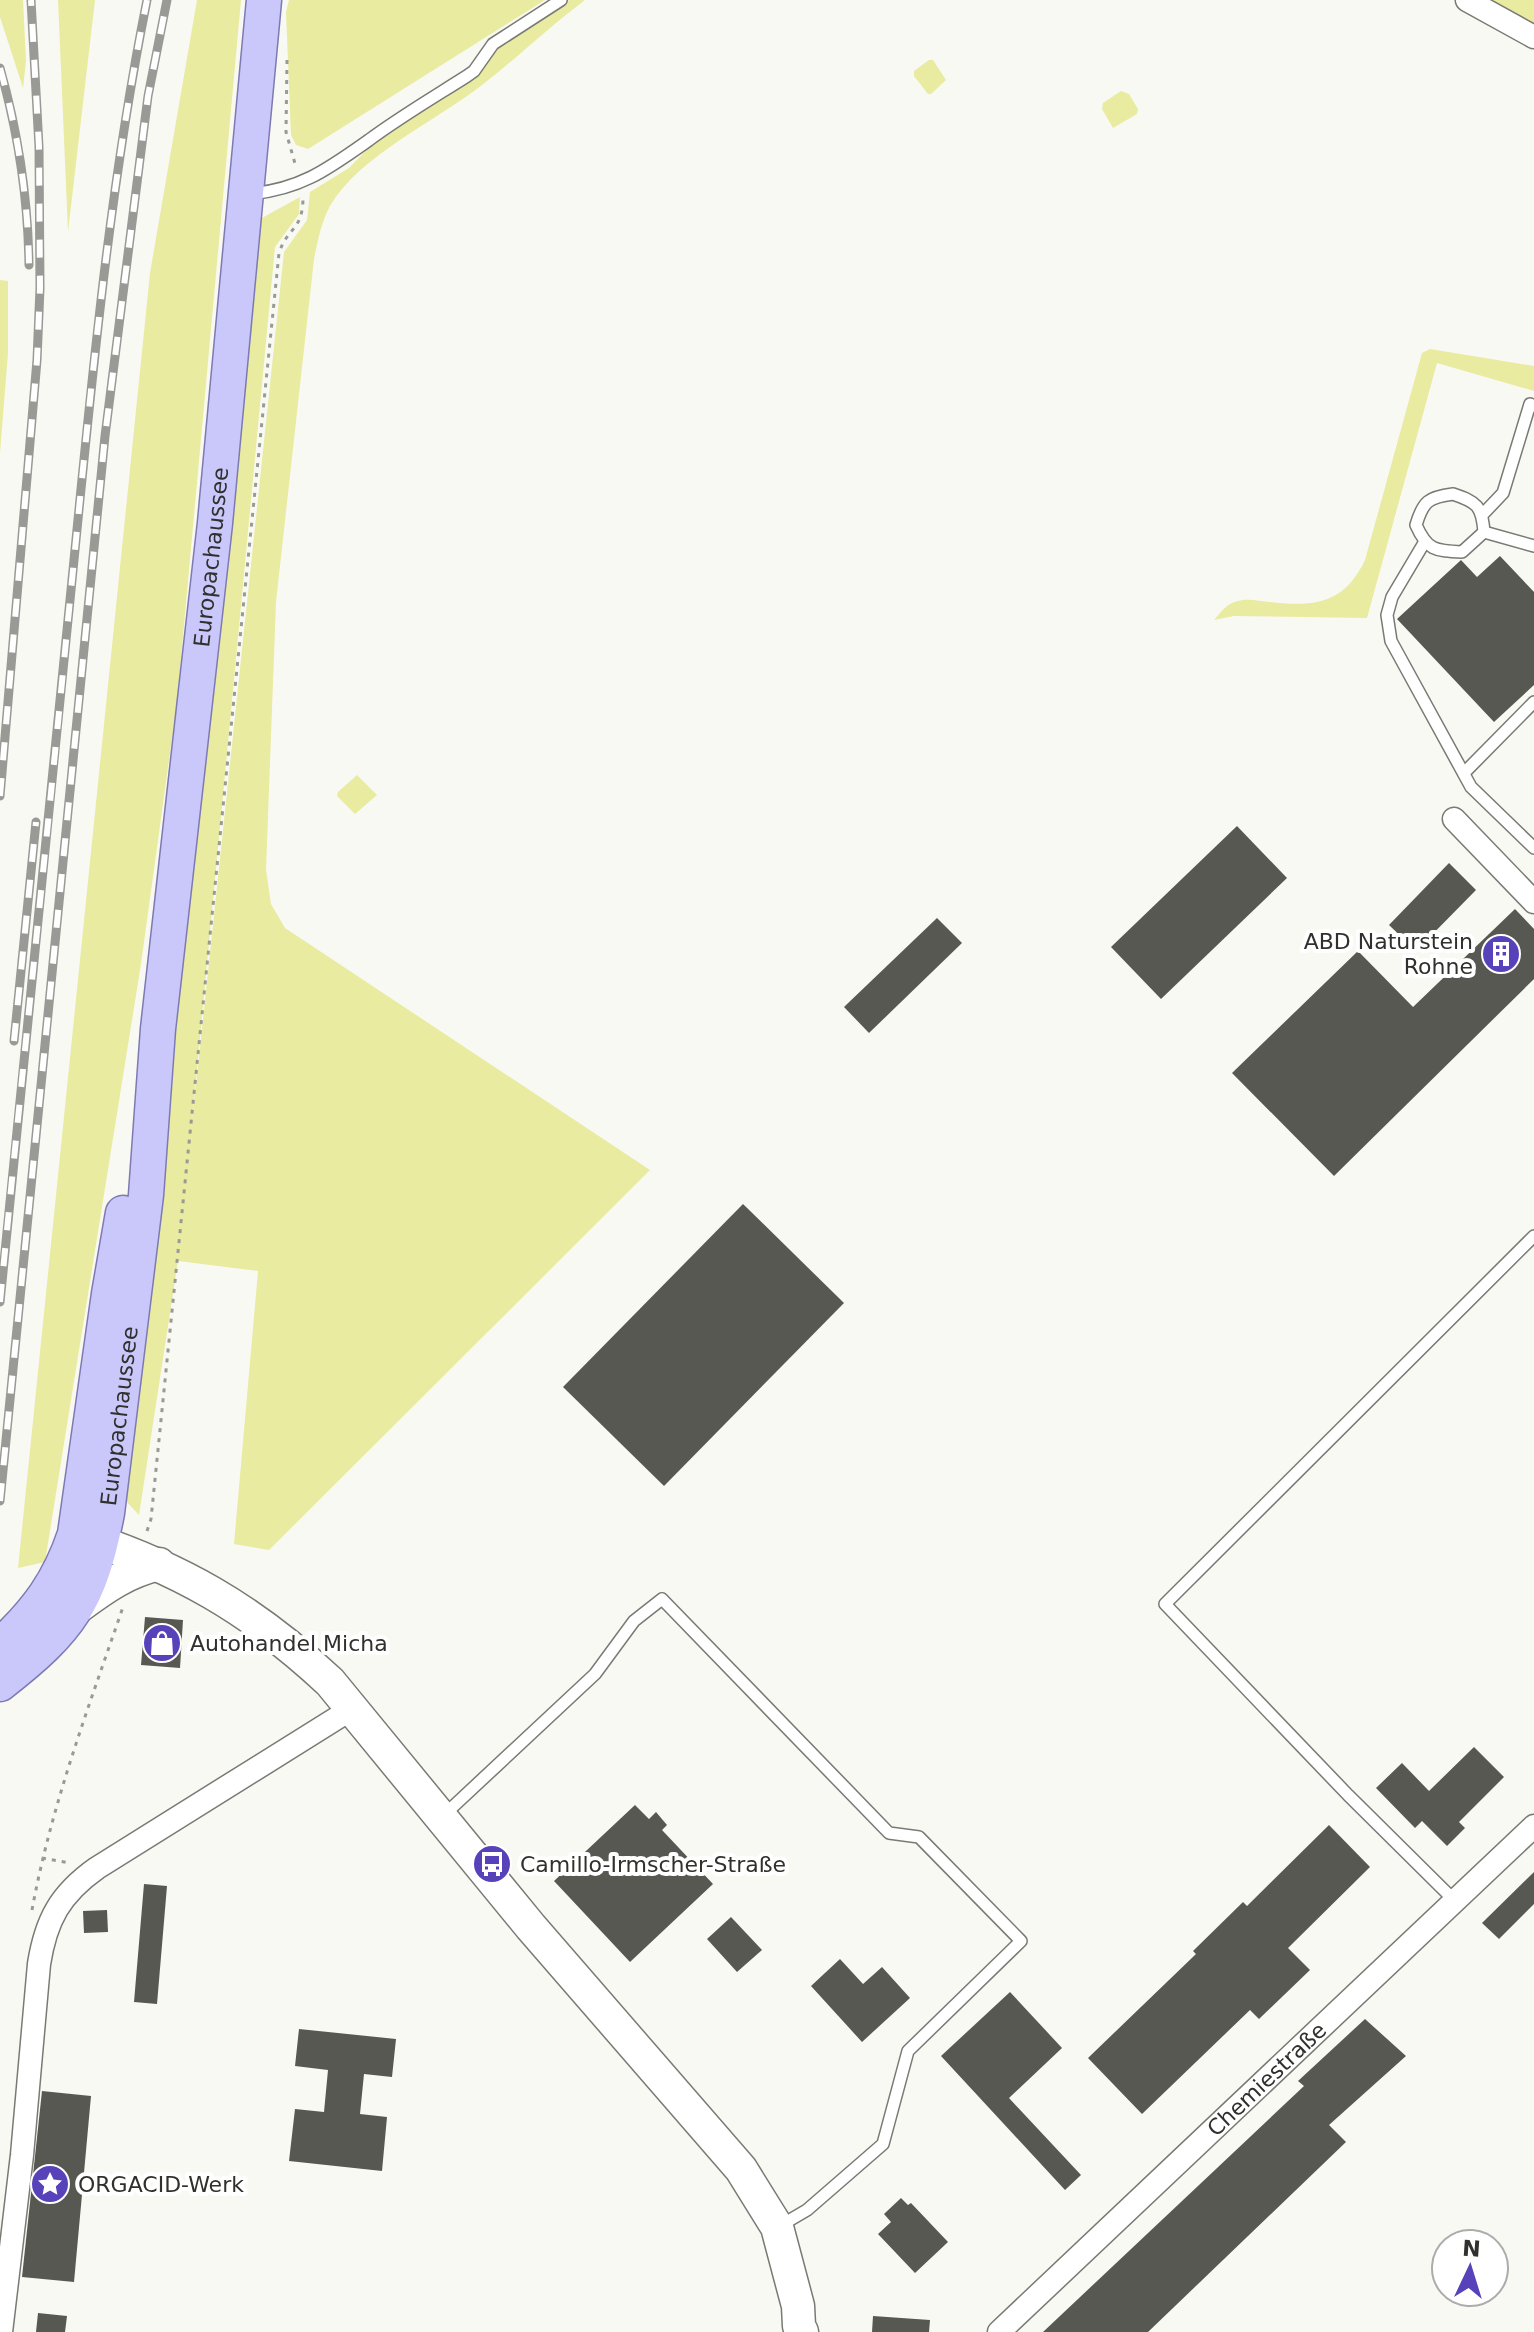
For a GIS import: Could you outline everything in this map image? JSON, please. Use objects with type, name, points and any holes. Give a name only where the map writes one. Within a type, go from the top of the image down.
[{"type":"main road","name":"Europachaussee","points":[[0,1684],[49,1642],[63,1600],[68,1556],[88,1538],[115,1257],[134,1164],[151,1112],[159,1015],[215,523],[264,0]]},
{"type":"main road","name":"Europachaussee","points":[[0,1646],[63,1600]]},
{"type":"street","points":[[1467,0],[1534,37]]},
{"type":"street","points":[[1454,819],[1534,902]]},
{"type":"street","points":[[88,1538],[150,1560],[196,1582],[241,1609],[306,1660],[353,1708],[531,1927],[741,2169],[777,2227],[798,2306],[799,2330]]},
{"type":"street","points":[[63,1600],[115,1579],[150,1560]]},
{"type":"street","points":[[1,2332],[42,1944],[61,1901],[97,1868],[353,1708]]},
{"type":"street","name":"Chemiestraße","points":[[999,2332],[1534,1826]]},
{"type":"lane","points":[[245,194],[278,190],[325,172],[474,71],[493,44],[561,0]]},
{"type":"lane","points":[[1483,514],[1503,493],[1530,404],[1534,406]]},
{"type":"lane","points":[[1453,494],[1473,501],[1483,514],[1484,532],[1462,552],[1440,551],[1424,543],[1416,525],[1421,508],[1434,496],[1453,494]]},
{"type":"lane","points":[[1484,532],[1534,546]]},
{"type":"lane","points":[[1424,543],[1392,597],[1387,615],[1391,641],[1471,787],[1534,848]]},
{"type":"lane","points":[[1464,773],[1534,702]]},
{"type":"lane","points":[[1455,1901],[1348,1795],[1165,1604],[1534,1236]]},
{"type":"lane","points":[[441,1817],[595,1674],[634,1621],[662,1599],[889,1833],[919,1837],[1021,1941],[908,2051],[883,2144],[807,2210],[777,2227]]},
{"type":"path","points":[[150,1560],[151,1519],[279,253],[302,218],[304,195],[286,132],[287,56]]},
{"type":"green space","points":[[0,0],[23,0],[26,61],[23,88],[0,17]]},
{"type":"green space","points":[[58,0],[95,0],[68,232]]},
{"type":"green space","points":[[197,0],[241,0],[177,702],[141,964],[45,1562],[18,1568],[150,273]]},
{"type":"green space","points":[[289,0],[545,0],[308,149],[296,145],[291,135],[286,12]]},
{"type":"green space","points":[[569,0],[585,0],[482,85],[379,155],[343,188],[324,219],[314,259],[276,602],[266,870],[271,904],[285,928],[650,1170],[269,1550],[234,1544],[258,1271],[178,1261],[139,1515],[122,1497],[171,1104],[182,940],[260,219],[300,197],[299,214],[275,247],[191,1133],[284,252],[307,220],[310,192],[349,168],[379,137],[465,84],[494,48]]},
{"type":"green space","points":[[1481,0],[1534,0],[1534,29]]},
{"type":"green space","points":[[933,60],[946,80],[931,94],[914,76],[914,71]]},
{"type":"green space","points":[[1121,91],[1129,94],[1138,109],[1137,114],[1113,128],[1102,109],[1103,103]]},
{"type":"green space","points":[[0,280],[8,281],[8,353],[0,453]]},
{"type":"green space","points":[[1430,349],[1534,366],[1534,391],[1437,363],[1367,618],[1234,616],[1214,620],[1227,606],[1242,600],[1314,603],[1338,594],[1357,575],[1365,560],[1422,353]]},
{"type":"green space","points":[[357,775],[377,795],[355,814],[337,796]]},
{"type":"building","points":[[1500,556],[1534,592],[1534,685],[1494,722],[1397,619],[1461,560],[1477,577]]},
{"type":"building","points":[[1237,826],[1287,878],[1161,999],[1111,947]]},
{"type":"building","points":[[1449,863],[1476,890],[1416,951],[1389,925]]},
{"type":"building","points":[[1515,909],[1534,929],[1534,979],[1334,1176],[1232,1073],[1358,951],[1413,1007]]},
{"type":"building","points":[[937,918],[962,943],[869,1033],[844,1007]]},
{"type":"building","points":[[743,1204],[844,1303],[664,1486],[563,1387]]},
{"type":"building","name":"Autohandel Micha","points":[[145,1617],[183,1620],[180,1668],[141,1665]]},
{"type":"building","points":[[1474,1747],[1504,1777],[1459,1822],[1465,1828],[1447,1846],[1422,1821],[1415,1828],[1376,1788],[1402,1763],[1429,1791]]},
{"type":"building","points":[[635,1805],[649,1819],[656,1812],[667,1825],[662,1830],[713,1884],[630,1962],[554,1881]]},
{"type":"building","points":[[1329,1825],[1370,1867],[1288,1948],[1310,1970],[1259,2019],[1250,2010],[1142,2114],[1088,2058],[1196,1954],[1193,1951],[1243,1902],[1247,1906]]},
{"type":"building","points":[[1534,1872],[1534,1904],[1499,1939],[1482,1923]]},
{"type":"building","points":[[144,1884],[167,1886],[157,2004],[134,2002]]},
{"type":"building","points":[[107,1910],[108,1932],[84,1933],[83,1911]]},
{"type":"building","points":[[731,1917],[762,1950],[737,1972],[707,1939]]},
{"type":"building","points":[[840,1959],[863,1984],[882,1967],[910,1998],[862,2042],[811,1986]]},
{"type":"building","points":[[1010,1992],[1062,2048],[1009,2098],[1081,2175],[1065,2190],[941,2056]]},
{"type":"building","points":[[1365,2019],[1406,2056],[1329,2125],[1346,2142],[1148,2332],[1043,2332],[1304,2086],[1298,2081]]},
{"type":"building","points":[[299,2029],[396,2039],[392,2077],[364,2074],[360,2114],[387,2117],[382,2171],[289,2161],[295,2109],[324,2112],[328,2070],[295,2066]]},
{"type":"building","points":[[42,2091],[91,2096],[74,2282],[22,2277]]},
{"type":"building","points":[[901,2198],[908,2205],[911,2203],[948,2242],[915,2273],[878,2234],[891,2222],[884,2214]]},
{"type":"building","points":[[38,2313],[67,2316],[65,2332],[36,2332]]},
{"type":"building","points":[[873,2316],[930,2320],[929,2332],[872,2332]]},
{"type":"railway","points":[[0,796],[37,360],[40,288],[39,147],[31,0]]},
{"type":"railway","points":[[0,1302],[100,309],[120,154],[147,0]]},
{"type":"railway","points":[[0,1501],[105,436],[148,96],[167,0]]},
{"type":"railway","points":[[0,68],[21,166],[29,265]]},
{"type":"railway","points":[[14,1041],[36,822]]},
{"type":"place","name":"ABD Naturstein Rohne","points":[[1501,954]]},
{"type":"place","name":"Autohandel Micha","points":[[162,1643]]},
{"type":"place","name":"Camillo-Irmscher-Straße","points":[[492,1864]]},
{"type":"place","name":"ORGACID-Werk","points":[[50,2184]]}]
